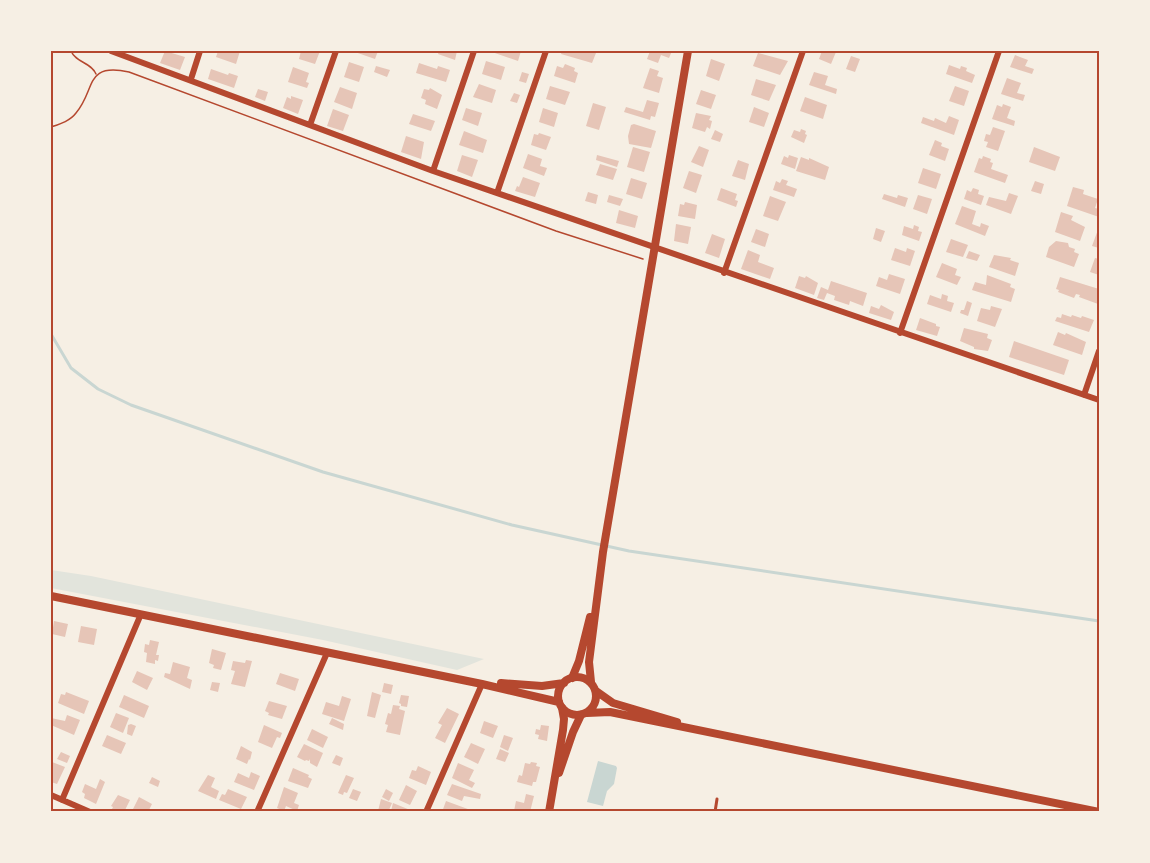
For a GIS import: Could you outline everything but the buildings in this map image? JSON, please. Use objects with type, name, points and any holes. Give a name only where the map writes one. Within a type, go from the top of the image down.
[{"type":"main road","points":[[51,596],[482,684],[561,705]]},
{"type":"main road","points":[[482,684],[542,686],[582,678],[591,682],[596,691],[613,702],[744,740]]},
{"type":"main road","points":[[568,680],[559,692],[561,705],[569,714],[610,712],[1099,812]]},
{"type":"main road","points":[[584,714],[596,701],[596,691]]},
{"type":"street","points":[[111,51],[433,171],[724,273],[1099,400]]},
{"type":"street","points":[[190,79],[200,51]]},
{"type":"street","points":[[310,125],[336,51]]},
{"type":"street","points":[[433,171],[474,51]]},
{"type":"street","points":[[497,193],[546,51]]},
{"type":"street","points":[[591,682],[589,662],[605,536],[688,51]]},
{"type":"street","points":[[724,273],[803,51]]},
{"type":"street","points":[[900,333],[999,51]]},
{"type":"street","points":[[1084,395],[1099,351]]},
{"type":"street","points":[[568,680],[579,661],[597,593]]},
{"type":"street","points":[[62,800],[141,614]]},
{"type":"street","points":[[257,812],[327,653]]},
{"type":"street","points":[[426,812],[482,684]]},
{"type":"street","points":[[549,812],[563,730],[564,719],[561,705]]},
{"type":"street","points":[[552,797],[573,732],[584,714]]},
{"type":"street","points":[[51,795],[90,812]]},
{"type":"lane","points":[[715,812],[717,799]]},
{"type":"path","points":[[71,51],[77,59],[93,67],[97,75]]},
{"type":"path","points":[[51,127],[65,122],[76,113],[91,82],[97,75],[111,70],[129,72],[652,267]]},
{"type":"shaded area","points":[[51,570],[91,576],[484,659],[457,670],[323,640],[51,588]]},
{"type":"shaded area","points":[[598,761],[617,768],[614,784],[607,791],[603,806],[587,802]]},
{"type":"waterway","points":[[51,334],[71,368],[98,389],[131,405],[323,472],[512,525],[629,551],[1099,621]]}]
